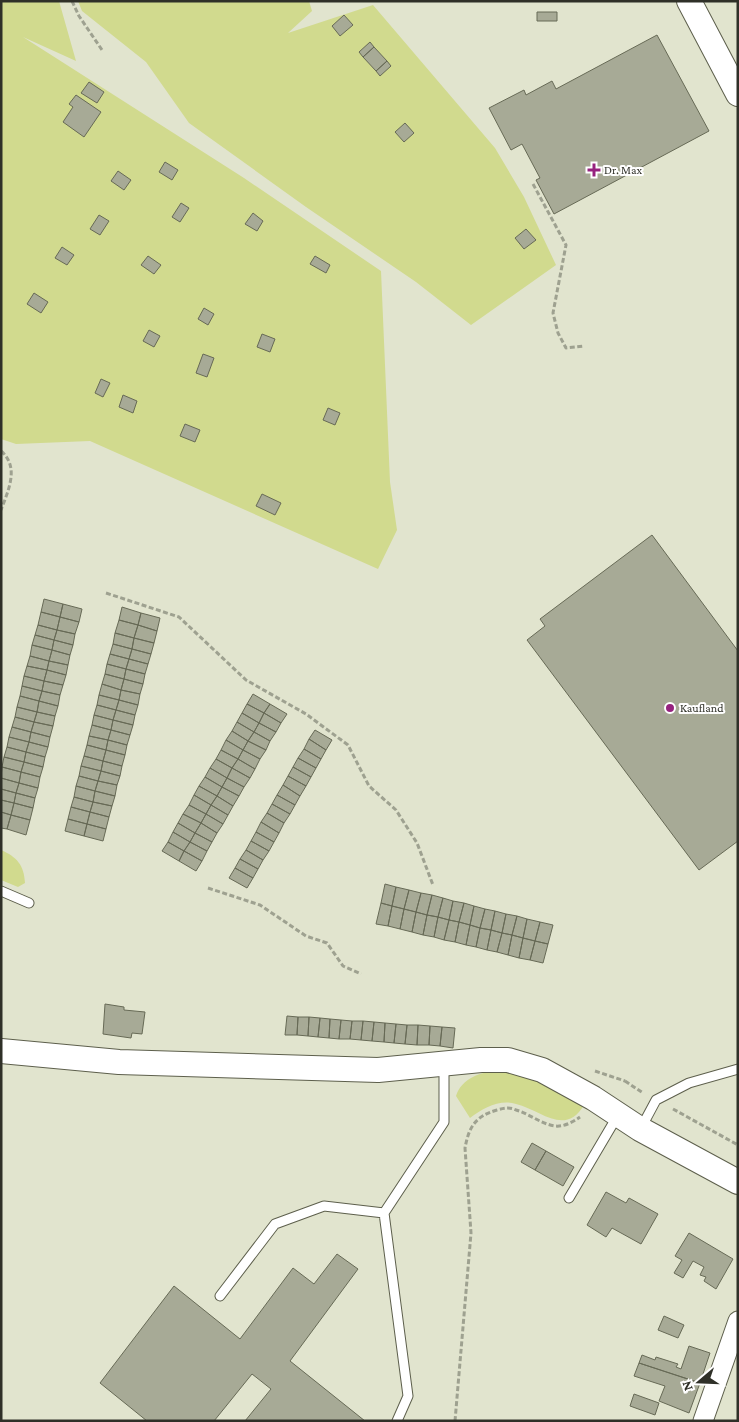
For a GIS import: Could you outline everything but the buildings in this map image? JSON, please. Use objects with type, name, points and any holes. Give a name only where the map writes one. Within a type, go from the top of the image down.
[{"type":"street","points":[[689,1],[738,94]]},
{"type":"street","points":[[1,1051],[119,1062],[378,1070],[481,1060],[508,1060],[542,1070],[593,1098],[640,1129],[738,1182]]},
{"type":"street","points":[[703,1421],[738,1321]]},
{"type":"lane","points":[[1,891],[29,903]]},
{"type":"lane","points":[[397,1421],[408,1396],[384,1213],[444,1122],[444,1064]]},
{"type":"lane","points":[[640,1129],[656,1100],[689,1083],[738,1069]]},
{"type":"lane","points":[[569,1198],[618,1115]]},
{"type":"lane","points":[[220,1296],[275,1224],[324,1206],[384,1213]]},
{"type":"path","points":[[72,1],[79,16],[102,50]]},
{"type":"path","points":[[533,184],[566,245],[553,313],[558,333],[566,348],[584,346]]},
{"type":"path","points":[[1,451],[7,456],[13,472],[1,510]]},
{"type":"path","points":[[106,594],[179,617],[246,680],[306,714],[348,745],[369,786],[396,810],[418,843],[433,885]]},
{"type":"path","points":[[208,888],[260,905],[306,936],[327,942],[343,966],[361,974]]},
{"type":"path","points":[[455,1421],[471,1233],[465,1148],[468,1134],[476,1120],[485,1113],[504,1108],[515,1109],[543,1122],[557,1126],[570,1123],[583,1115],[593,1098]]},
{"type":"green space","points":[[1,1],[59,1],[76,61],[23,37],[244,178],[381,271],[390,482],[397,530],[378,569],[90,441],[16,444],[1,439]]},
{"type":"green space","points":[[78,1],[309,1],[312,11],[288,33],[373,5],[495,148],[524,197],[556,265],[471,325],[416,282],[306,207],[189,123],[146,62],[82,11]]},
{"type":"green space","points":[[1,850],[19,862],[25,883],[18,887],[1,880]]},
{"type":"green space","points":[[498,1071],[533,1079],[584,1105],[577,1114],[569,1119],[561,1120],[552,1119],[525,1107],[510,1103],[492,1105],[470,1118],[456,1096],[459,1090],[467,1080],[473,1077]]},
{"type":"place","name":"Dr. Max","points":[[594,170]]},
{"type":"place","name":"Kaufland","points":[[670,708]]}]
